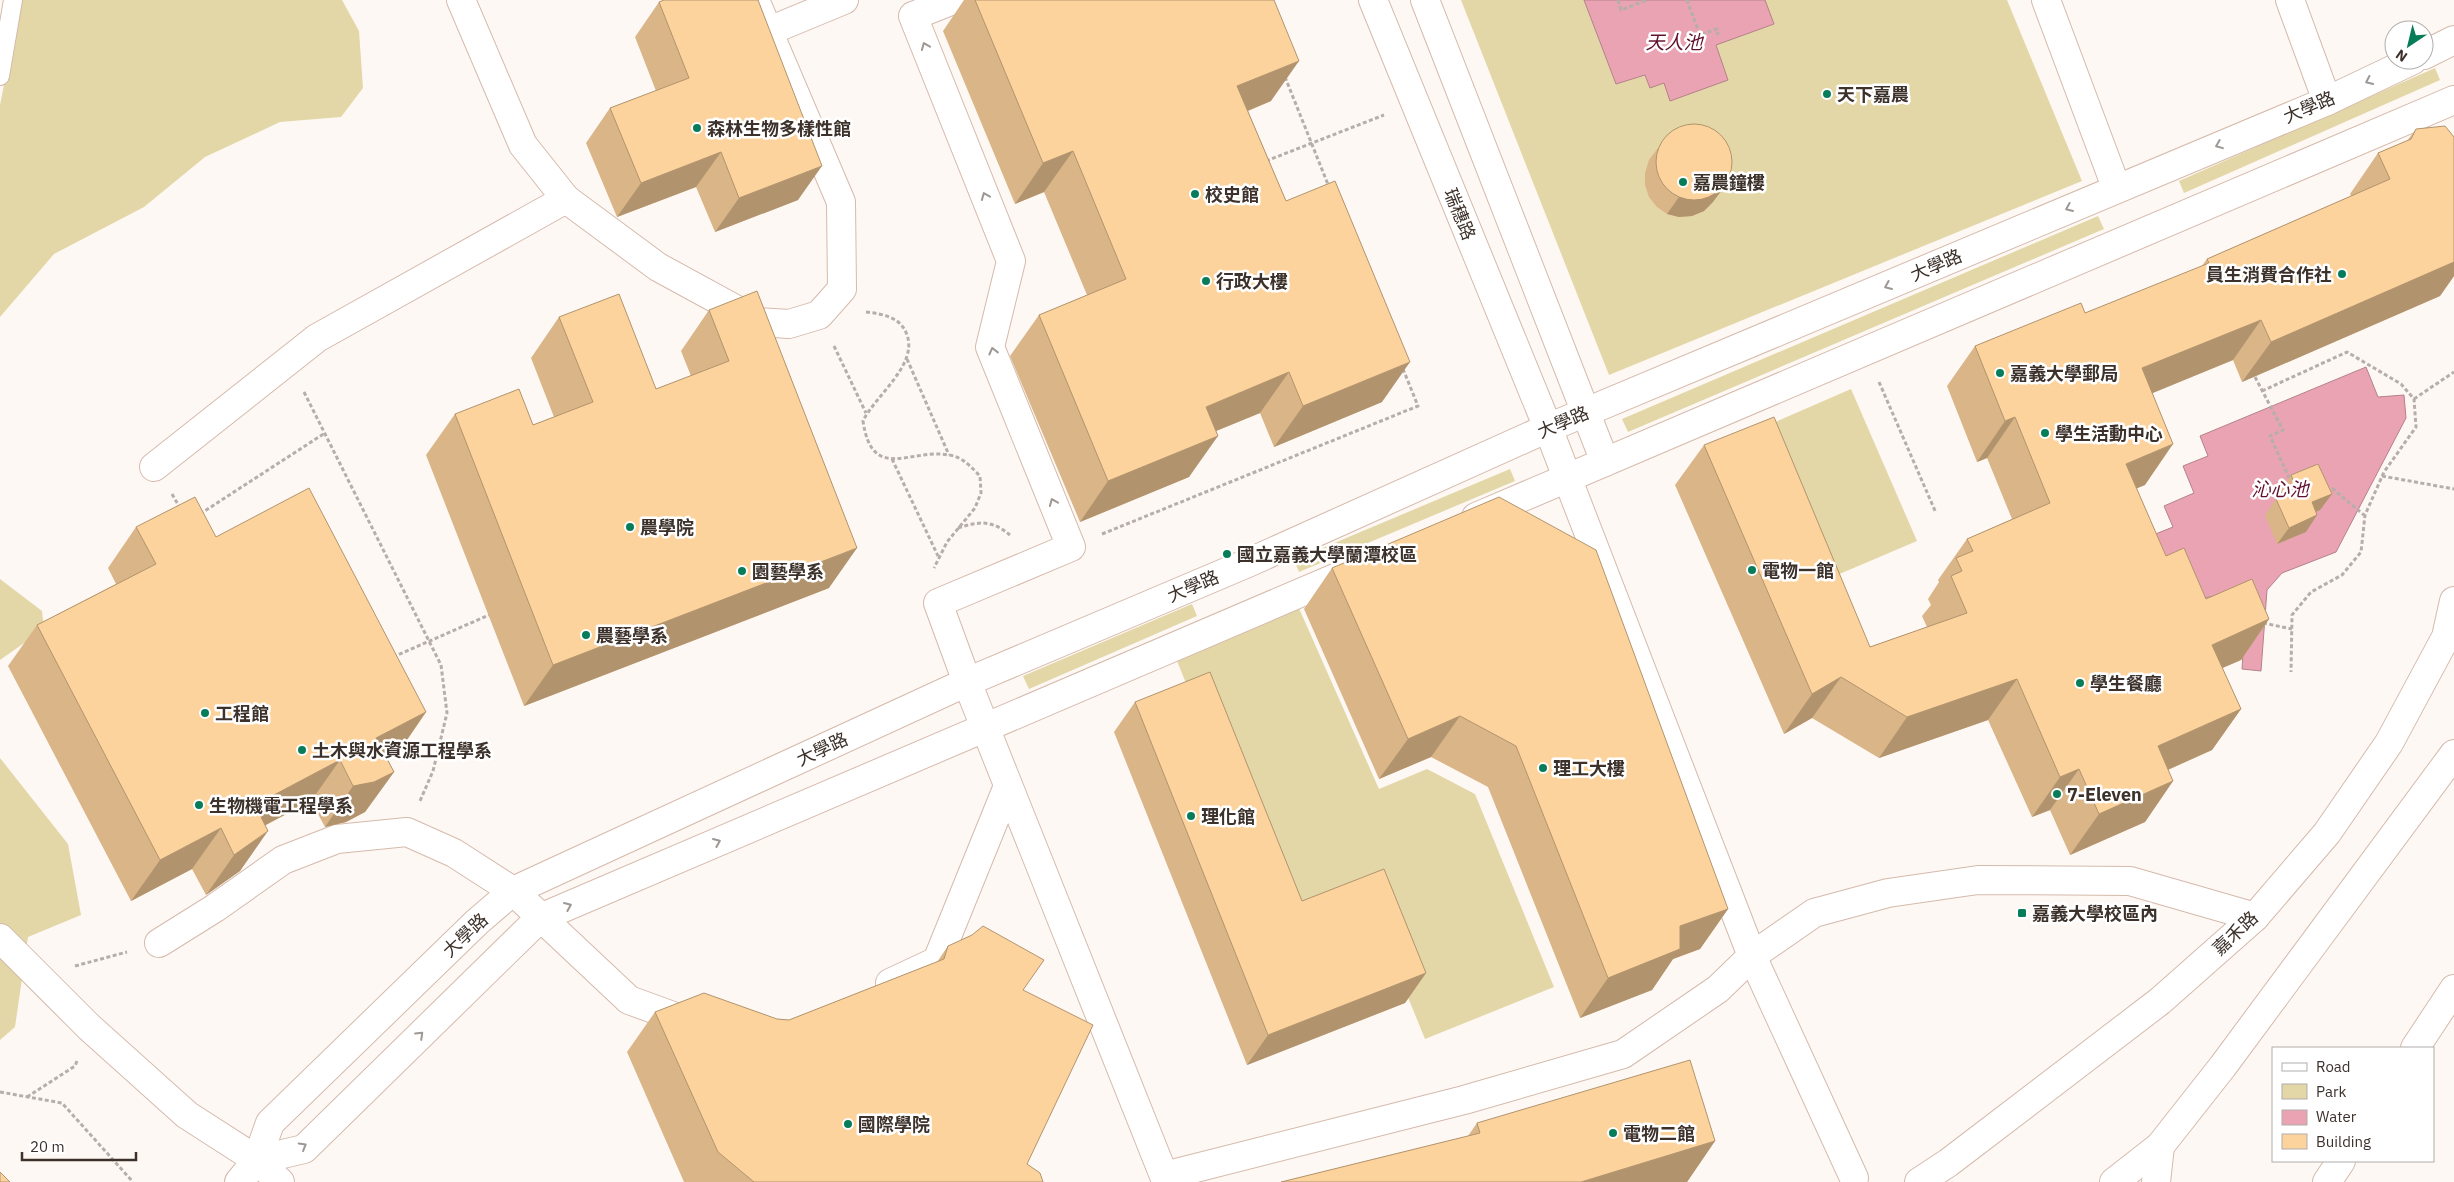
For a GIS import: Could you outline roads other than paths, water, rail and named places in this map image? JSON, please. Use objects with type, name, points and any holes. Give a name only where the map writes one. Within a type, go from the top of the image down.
[{"type":"street","points":[[461,0],[523,145],[566,199],[658,267],[759,322],[789,324],[819,315],[842,289],[840,202],[756,0]]},
{"type":"street","points":[[769,30],[844,0]]},
{"type":"street","points":[[953,0],[913,16],[1011,261],[990,347],[1071,547],[938,603],[984,727],[1163,1179],[1464,1100],[1623,1054],[1718,989],[1752,956],[1814,912],[1888,893],[1978,880],[2130,881],[2255,916]]},
{"type":"street","name":"瑞穗路","points":[[1373,0],[1548,428],[1752,956],[1854,1178]]},
{"type":"street","points":[[1425,0],[1605,462]]},
{"type":"street","points":[[2046,0],[2116,187]]},
{"type":"street","points":[[2290,0],[2327,101]]},
{"type":"street","points":[[2434,50],[2454,40]]},
{"type":"street","name":"大學路","points":[[239,1182],[257,1160],[270,1123],[477,922],[513,891],[967,682],[1250,562],[1548,428],[2116,187],[2327,101],[2392,70]]},
{"type":"street","points":[[1449,529],[2454,100]]},
{"type":"street","points":[[154,467],[317,338],[566,199]]},
{"type":"street","points":[[257,1160],[304,1148],[540,918],[1376,560]]},
{"type":"street","name":"嘉禾路","points":[[1919,1182],[1948,1163],[2160,1001],[2255,916],[2327,834],[2389,743],[2446,637],[2454,601]]},
{"type":"street","points":[[2114,1182],[2160,1146],[2234,1051],[2454,754]]},
{"type":"street","points":[[867,993],[936,961],[1008,786]]},
{"type":"street","points":[[159,943],[215,908],[283,860],[337,839],[407,832],[454,853],[513,891],[629,1000],[718,1032]]},
{"type":"street","points":[[0,938],[89,1027],[187,1115],[257,1160],[280,1182]]},
{"type":"street","points":[[2416,1047],[2454,989]]},
{"type":"street","points":[[2156,1182],[2160,1146]]},
{"type":"street","points":[[2327,1182],[2340,1162]]},
{"type":"lane","points":[[0,76],[13,0]]},
{"type":"water","name":"天人池","points":[[1584,0],[1765,0],[1774,24],[1716,45],[1728,80],[1670,101],[1664,83],[1650,88],[1645,75],[1616,84]]},
{"type":"water","name":"沁心池","points":[[2366,367],[2378,397],[2404,395],[2406,418],[2336,552],[2282,573],[2267,590],[2261,671],[2242,669],[2245,620],[2220,595],[2181,602],[2153,535],[2173,527],[2164,506],[2194,493],[2183,466],[2208,456],[2200,436]]},
{"type":"place","name":"天下嘉農","points":[[1827,94]]},
{"type":"place","name":"森林生物多樣性館","points":[[697,128]]},
{"type":"place","name":"嘉農鐘樓","points":[[1683,182]]},
{"type":"place","name":"校史館","points":[[1195,194]]},
{"type":"place","name":"員生消費合作社","points":[[2342,274]]},
{"type":"place","name":"行政大樓","points":[[1206,281]]},
{"type":"place","name":"嘉義大學郵局","points":[[2000,373]]},
{"type":"place","name":"學生活動中心","points":[[2045,433]]},
{"type":"place","name":"農學院","points":[[630,527]]},
{"type":"place","name":"國立嘉義大學蘭潭校區","points":[[1227,554]]},
{"type":"place","name":"電物一館","points":[[1752,570]]},
{"type":"place","name":"園藝學系","points":[[742,571]]},
{"type":"place","name":"農藝學系","points":[[586,635]]},
{"type":"place","name":"學生餐廳","points":[[2080,683]]},
{"type":"place","name":"工程館","points":[[205,713]]},
{"type":"place","name":"土木與水資源工程學系","points":[[302,750]]},
{"type":"place","name":"理工大樓","points":[[1543,768]]},
{"type":"place","name":"7-Eleven","points":[[2057,794]]},
{"type":"place","name":"生物機電工程學系","points":[[199,805]]},
{"type":"place","name":"理化館","points":[[1191,816]]},
{"type":"place","name":"嘉義大學校區內","points":[[2022,913]]},
{"type":"place","name":"國際學院","points":[[848,1124]]},
{"type":"place","name":"電物二館","points":[[1613,1133]]}]
